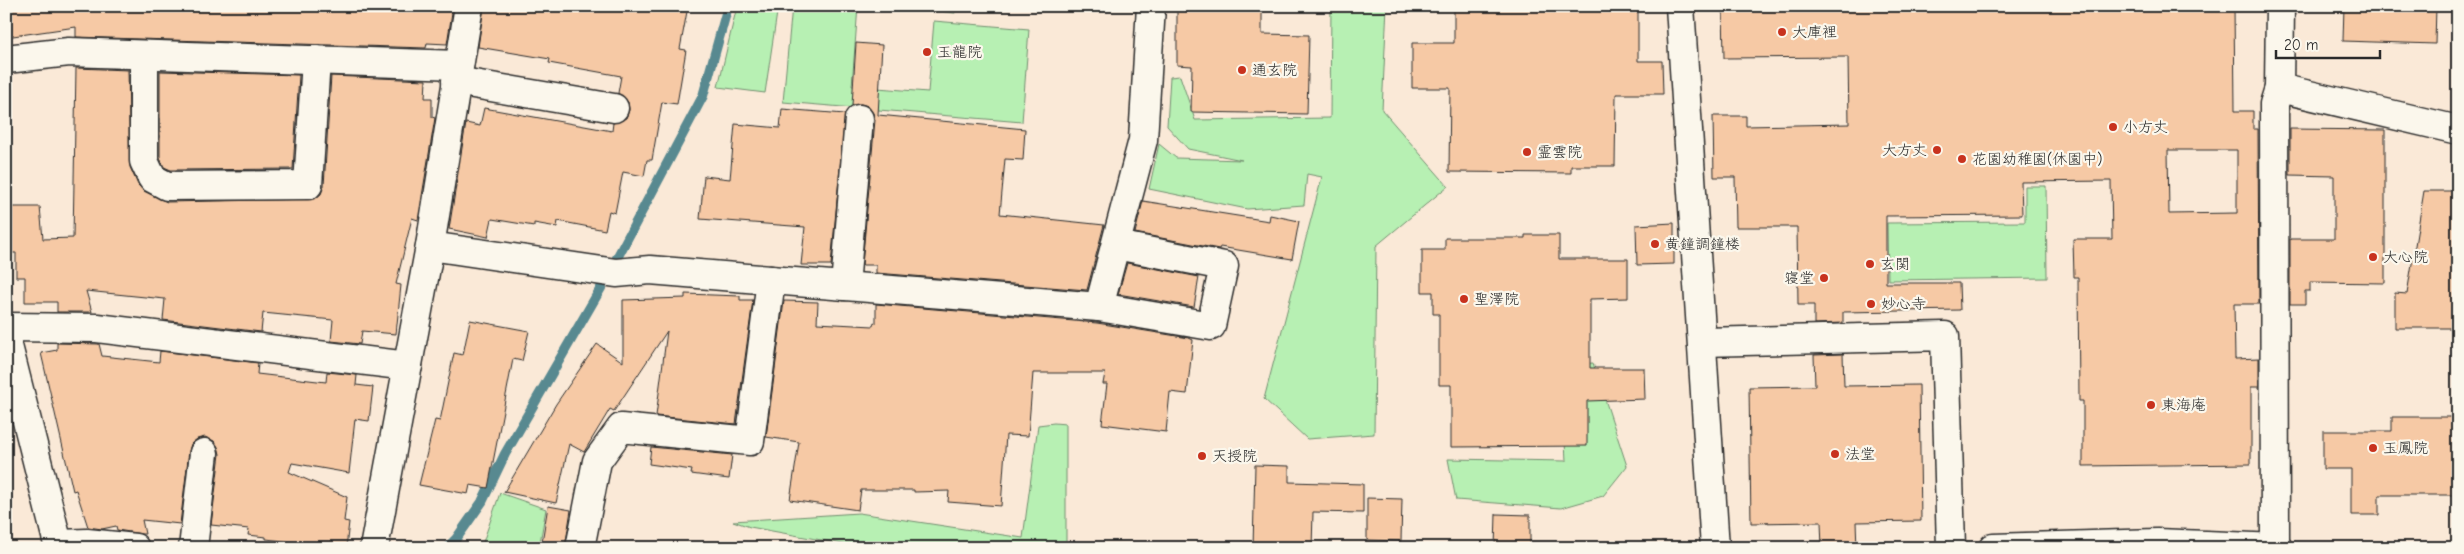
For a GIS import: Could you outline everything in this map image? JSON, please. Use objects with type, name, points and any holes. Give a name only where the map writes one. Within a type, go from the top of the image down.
[{"type":"street","points":[[374,548],[430,246],[469,6]]},
{"type":"street","points":[[1099,307],[1143,140],[1151,6]]},
{"type":"street","points":[[1680,6],[1715,548]]},
{"type":"street","points":[[1993,548],[2158,543],[2277,548],[2274,104],[2279,88],[2280,6]]},
{"type":"street","points":[[6,59],[68,52],[316,60],[458,73],[614,108]]},
{"type":"street","points":[[144,55],[144,161],[152,178],[167,186],[308,185],[316,60]]},
{"type":"street","points":[[2279,88],[2458,130]]},
{"type":"street","points":[[845,286],[860,119]]},
{"type":"street","points":[[430,246],[616,273],[650,270],[1099,307],[1211,326],[1224,266],[1116,245]]},
{"type":"street","points":[[580,548],[597,462],[621,428],[750,441],[770,280]]},
{"type":"street","points":[[6,327],[97,328],[408,366]]},
{"type":"street","points":[[1703,342],[1945,336],[1951,548]]},
{"type":"street","points":[[6,338],[59,546],[87,543],[135,548]]},
{"type":"street","points":[[192,548],[204,454]]},
{"type":"green space","points":[[737,6],[778,6],[765,93],[718,87]]},
{"type":"green space","points":[[792,6],[858,6],[852,86],[928,92],[934,21],[1029,29],[1022,122],[783,102]]},
{"type":"green space","points":[[900,6],[955,6],[955,13]]},
{"type":"green space","points":[[1331,6],[1387,6],[1382,110],[1448,186],[1376,246],[1374,434],[1307,439],[1264,399],[1322,177],[1307,174],[1304,205],[1247,209],[1149,189],[1159,144],[1176,158],[1242,160],[1188,149],[1167,126],[1170,77],[1180,76],[1195,120],[1330,118]]},
{"type":"green space","points":[[2025,186],[2046,186],[2047,278],[1888,280],[1887,223],[2025,222]]},
{"type":"green space","points":[[1593,363],[1627,466],[1603,496],[1561,508],[1456,500],[1448,459],[1566,461],[1561,365]]},
{"type":"green space","points":[[1066,424],[1066,546],[1081,548],[865,548],[750,527],[733,521],[859,513],[1023,538],[1038,425]]},
{"type":"green space","points":[[500,493],[546,509],[539,548],[481,548]]},
{"type":"building","points":[[6,6],[453,6],[447,44],[427,43],[426,48],[76,37],[76,27],[6,37]]},
{"type":"building","points":[[484,6],[688,6],[680,49],[686,50],[677,104],[662,102],[652,160],[647,160],[644,176],[623,172],[615,213],[609,211],[605,230],[558,221],[557,227],[534,223],[534,226],[492,219],[488,237],[449,229],[466,123],[480,126],[484,108],[612,131],[613,123],[626,118],[629,110],[628,102],[618,93],[621,76],[549,63],[550,59],[478,47]]},
{"type":"building","points":[[1262,6],[1262,34],[1309,35],[1307,114],[1191,112],[1192,66],[1177,65],[1177,7]]},
{"type":"building","points":[[1454,6],[1638,6],[1638,61],[1662,61],[1663,94],[1616,94],[1615,166],[1571,166],[1571,173],[1449,172],[1450,88],[1412,88],[1412,43],[1454,43]]},
{"type":"building","points":[[1723,6],[2234,6],[2235,111],[2253,111],[2253,129],[2258,129],[2259,304],[2234,304],[2235,359],[2259,358],[2259,387],[2251,387],[2251,464],[2083,466],[2083,401],[2079,401],[2078,277],[2074,277],[2073,239],[2112,239],[2111,181],[2021,182],[2022,215],[1886,216],[1886,283],[1959,283],[1960,310],[1843,312],[1843,323],[1814,324],[1814,305],[1798,305],[1797,227],[1736,227],[1735,177],[1714,177],[1713,116],[1746,116],[1746,126],[1849,124],[1848,57],[1724,58]],"holes":[[[2168,150],[2237,150],[2237,213],[2169,214]]]},
{"type":"building","points":[[2344,6],[2436,6],[2435,44],[2343,41]]},
{"type":"building","points":[[856,43],[882,45],[878,115],[1025,129],[1023,160],[1005,159],[1000,214],[1104,225],[1087,290],[876,273],[876,265],[862,265],[875,120],[868,106],[861,104],[852,105]]},
{"type":"building","points":[[76,68],[128,70],[130,167],[138,185],[144,191],[167,202],[315,199],[321,194],[324,186],[331,76],[426,80],[425,98],[432,98],[432,117],[435,118],[418,220],[412,218],[396,284],[401,285],[396,334],[362,331],[360,344],[331,341],[333,320],[263,313],[261,332],[163,320],[165,299],[86,291],[92,312],[57,312],[57,302],[25,302],[25,277],[16,277],[16,253],[12,253],[12,207],[40,207],[43,239],[73,238]]},
{"type":"building","points":[[160,71],[299,75],[293,169],[171,170],[164,167],[160,158]]},
{"type":"building","points":[[782,109],[845,114],[831,265],[801,265],[805,227],[700,219],[704,176],[730,179],[735,124],[780,128]]},
{"type":"building","points":[[2290,129],[2385,130],[2385,283],[2310,282],[2310,291],[2305,291],[2305,304],[2290,304],[2290,239],[2334,239],[2334,176],[2290,175]]},
{"type":"building","points":[[2424,191],[2458,191],[2458,328],[2395,328],[2395,293],[2407,294]]},
{"type":"building","points":[[1143,201],[1269,221],[1270,215],[1299,221],[1292,259],[1220,247],[1219,249],[1135,233]]},
{"type":"building","name":"黄鐘調鐘楼","points":[[1674,223],[1674,264],[1637,265],[1636,225]]},
{"type":"building","points":[[1525,235],[1559,235],[1559,259],[1628,259],[1628,298],[1590,299],[1590,368],[1644,368],[1645,399],[1587,401],[1587,446],[1451,447],[1451,385],[1439,385],[1439,314],[1433,314],[1433,292],[1422,292],[1422,250],[1445,250],[1445,238],[1525,238]]},
{"type":"building","points":[[1127,263],[1199,277],[1194,307],[1118,294]]},
{"type":"building","points":[[685,294],[740,296],[740,300],[753,300],[736,424],[656,416],[667,331],[614,411],[610,409],[584,452],[569,444],[556,503],[504,492],[556,404],[597,344],[623,362],[623,300],[685,298]]},
{"type":"building","points":[[784,301],[818,302],[817,323],[873,326],[874,322],[876,323],[876,304],[1097,323],[1189,338],[1193,340],[1187,394],[1170,392],[1166,432],[1102,424],[1107,384],[1103,384],[1105,373],[1033,373],[1028,436],[1006,435],[1001,506],[948,502],[949,491],[914,492],[914,490],[861,490],[858,510],[790,500],[799,442],[766,437]]},
{"type":"building","points":[[470,320],[529,331],[522,361],[513,359],[488,488],[470,485],[468,494],[419,485],[435,420],[440,421],[454,353],[463,355]]},
{"type":"building","points":[[57,343],[99,344],[102,356],[159,362],[160,351],[258,363],[257,374],[326,382],[327,372],[357,375],[356,385],[373,387],[369,421],[355,419],[349,473],[292,463],[289,472],[347,497],[344,521],[349,522],[346,548],[266,539],[266,537],[248,535],[249,529],[211,525],[220,454],[214,441],[205,437],[197,439],[191,444],[180,524],[142,520],[145,534],[117,530],[116,526],[102,529],[88,527],[76,490],[73,491],[41,353],[57,350]]},
{"type":"building","name":"法堂","points":[[1843,354],[1844,386],[1919,385],[1921,521],[1856,522],[1857,548],[1822,548],[1821,522],[1751,523],[1749,387],[1815,386],[1814,355]]},
{"type":"building","points":[[2392,417],[2458,417],[2458,495],[2379,495],[2379,515],[2351,515],[2351,469],[2323,469],[2323,431],[2392,431]]},
{"type":"building","points":[[651,447],[732,455],[729,479],[691,474],[692,470],[649,464]]},
{"type":"building","points":[[1255,465],[1289,466],[1289,482],[1363,484],[1363,513],[1313,512],[1312,548],[1253,548]]},
{"type":"building","points":[[1367,498],[1402,499],[1401,541],[1367,540]]},
{"type":"building","points":[[548,506],[571,510],[565,548],[541,548]]},
{"type":"building","points":[[1496,514],[1530,515],[1530,548],[1495,548]]},
{"type":"waterway","points":[[447,548],[456,539],[482,502],[505,454],[601,288],[703,96],[728,6]]},
{"type":"place","name":"大庫裡","points":[[1782,32]]},
{"type":"place","name":"玉龍院","points":[[927,52]]},
{"type":"place","name":"通玄院","points":[[1242,70]]},
{"type":"place","name":"小方丈","points":[[2113,127]]},
{"type":"place","name":"大方丈","points":[[1937,150]]},
{"type":"place","name":"霊雲院","points":[[1527,152]]},
{"type":"place","name":"花園幼稚園(休園中)","points":[[1962,159]]},
{"type":"place","name":"黄鐘調鐘楼","points":[[1655,244]]},
{"type":"place","name":"大心院","points":[[2373,257]]},
{"type":"place","name":"玄関","points":[[1870,264]]},
{"type":"place","name":"寝堂","points":[[1824,278]]},
{"type":"place","name":"聖澤院","points":[[1464,299]]},
{"type":"place","name":"妙心寺","points":[[1871,304]]},
{"type":"place","name":"東海庵","points":[[2151,405]]},
{"type":"place","name":"玉鳳院","points":[[2373,448]]},
{"type":"place","name":"法堂","points":[[1835,454]]},
{"type":"place","name":"天授院","points":[[1202,456]]}]
